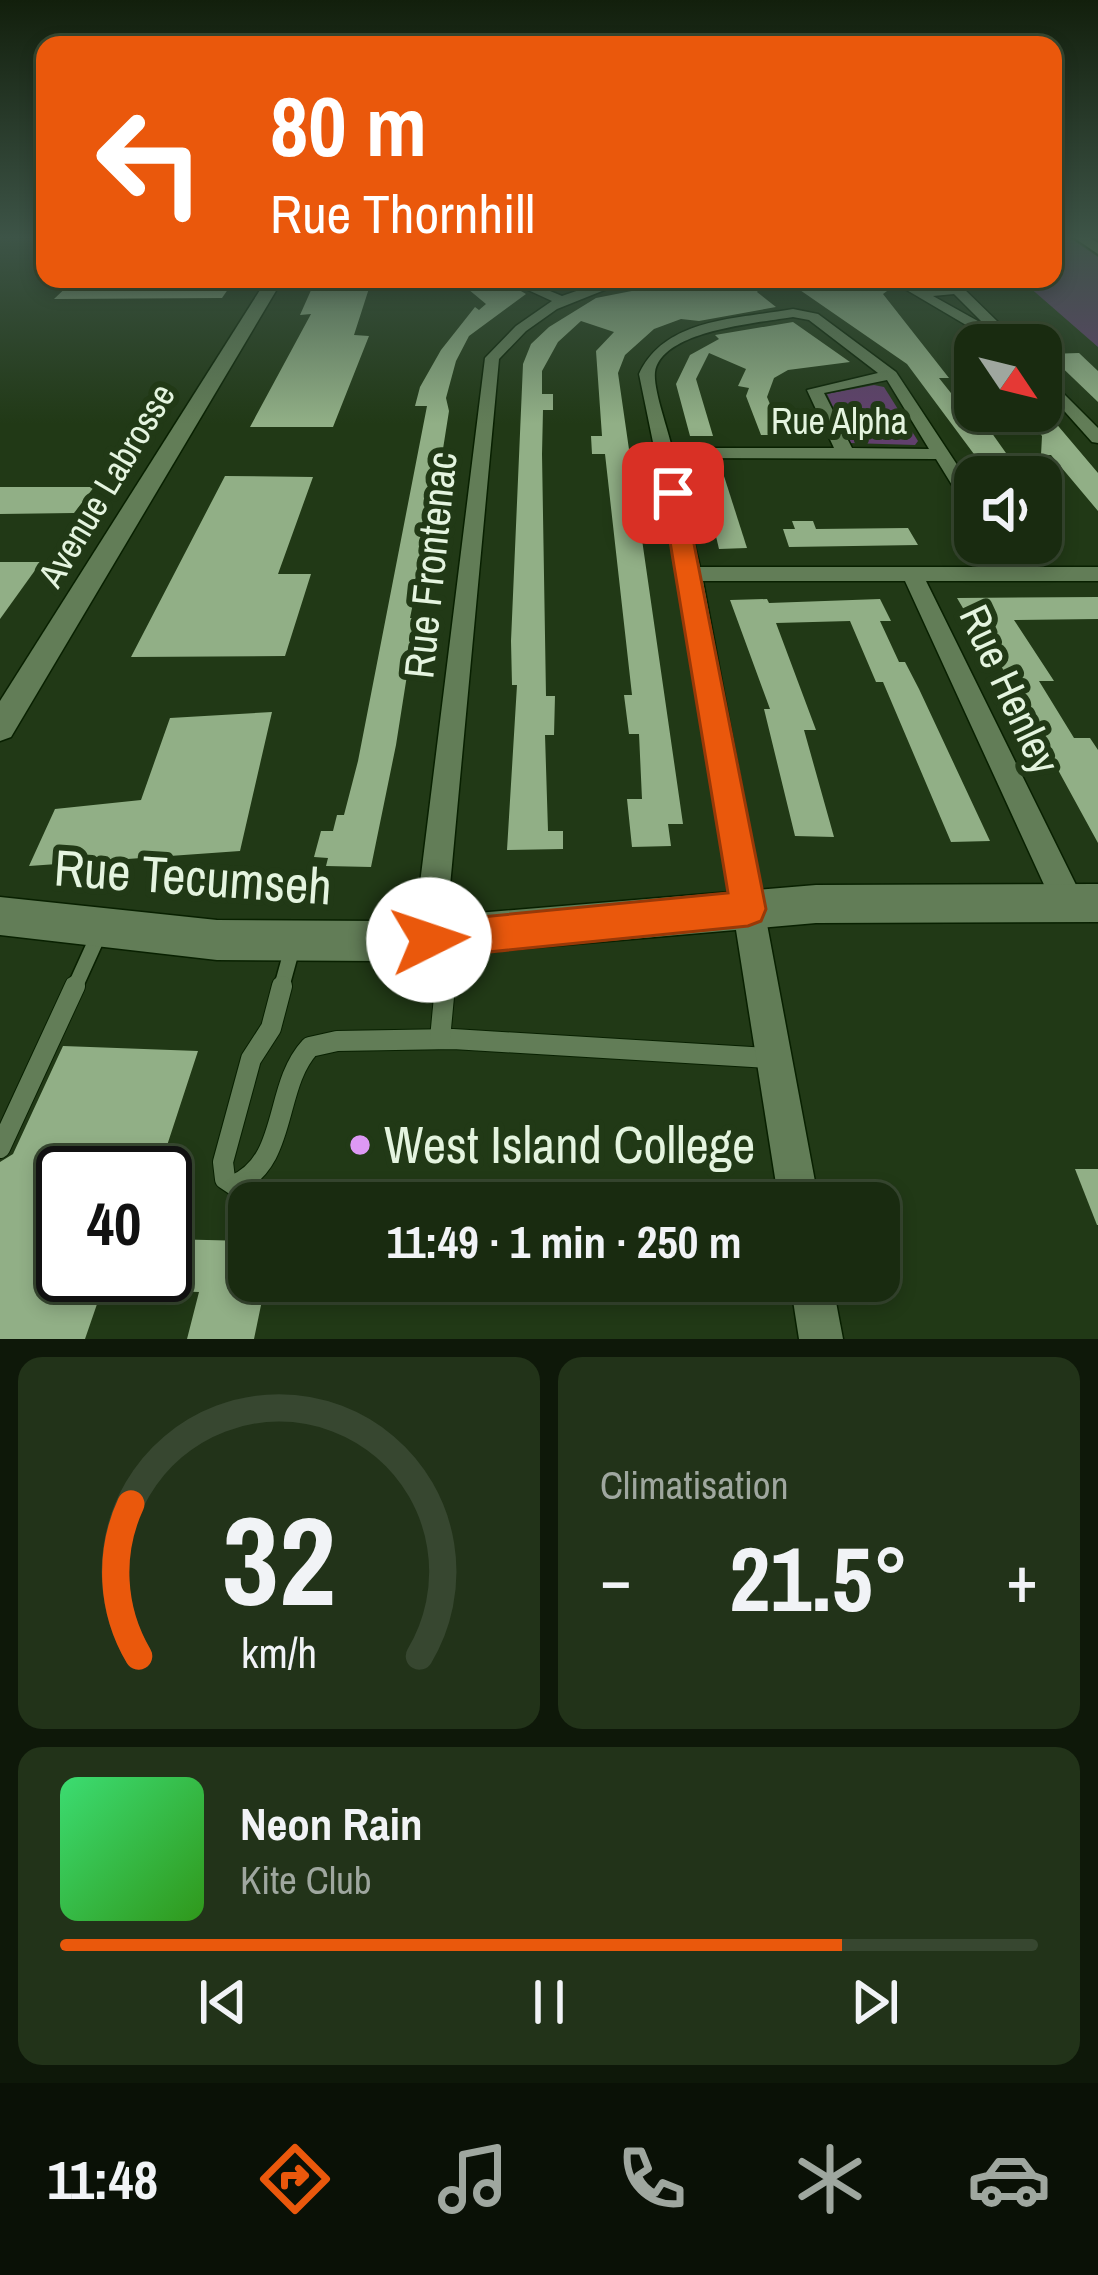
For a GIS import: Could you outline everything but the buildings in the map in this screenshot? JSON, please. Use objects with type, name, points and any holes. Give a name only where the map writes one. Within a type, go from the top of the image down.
[{"type":"street","name":"Avenue Labrosse","points":[[0,728],[261,299]]},
{"type":"street","points":[[930,299],[973,324]]},
{"type":"street","points":[[966,299],[990,324]]},
{"type":"street","name":"Rue Frontenac","points":[[440,939],[492,358],[520,324],[561,300]]},
{"type":"street","points":[[796,1182],[691,574],[647,374],[656,356],[699,330],[813,316],[891,375],[954,475]]},
{"type":"street","points":[[846,454],[815,390],[891,375]]},
{"type":"street","points":[[1062,399],[1098,438]]},
{"type":"street","name":"Rue Alpha","points":[[665,453],[940,454]]},
{"type":"street","points":[[1012,564],[1018,574]]},
{"type":"street","points":[[691,574],[1098,574]]},
{"type":"street","name":"Rue Henley","points":[[912,574],[1083,903]]},
{"type":"street","name":"Rue Tecumseh","points":[[0,916],[102,930],[293,942],[440,939],[748,909],[902,901],[1083,903]]},
{"type":"street","points":[[815,1302],[821,1339]]},
{"type":"lane","points":[[0,1148],[102,930]]},
{"type":"lane","points":[[440,939],[440,1039]]},
{"type":"lane","points":[[293,942],[271,1028],[251,1059],[223,1162],[225,1179],[242,1184],[264,1165],[294,1070],[309,1048],[329,1040],[440,1039],[776,1059]]},
{"type":"shaded area","points":[[1043,299],[1098,299],[1098,347]]},
{"type":"shaded area","points":[[884,387],[918,441],[915,445],[850,443],[827,394]]},
{"type":"place","name":"West Island College","points":[[360,1145]]},
{"type":"route","points":[[429,940],[748,909],[673,493]]}]
